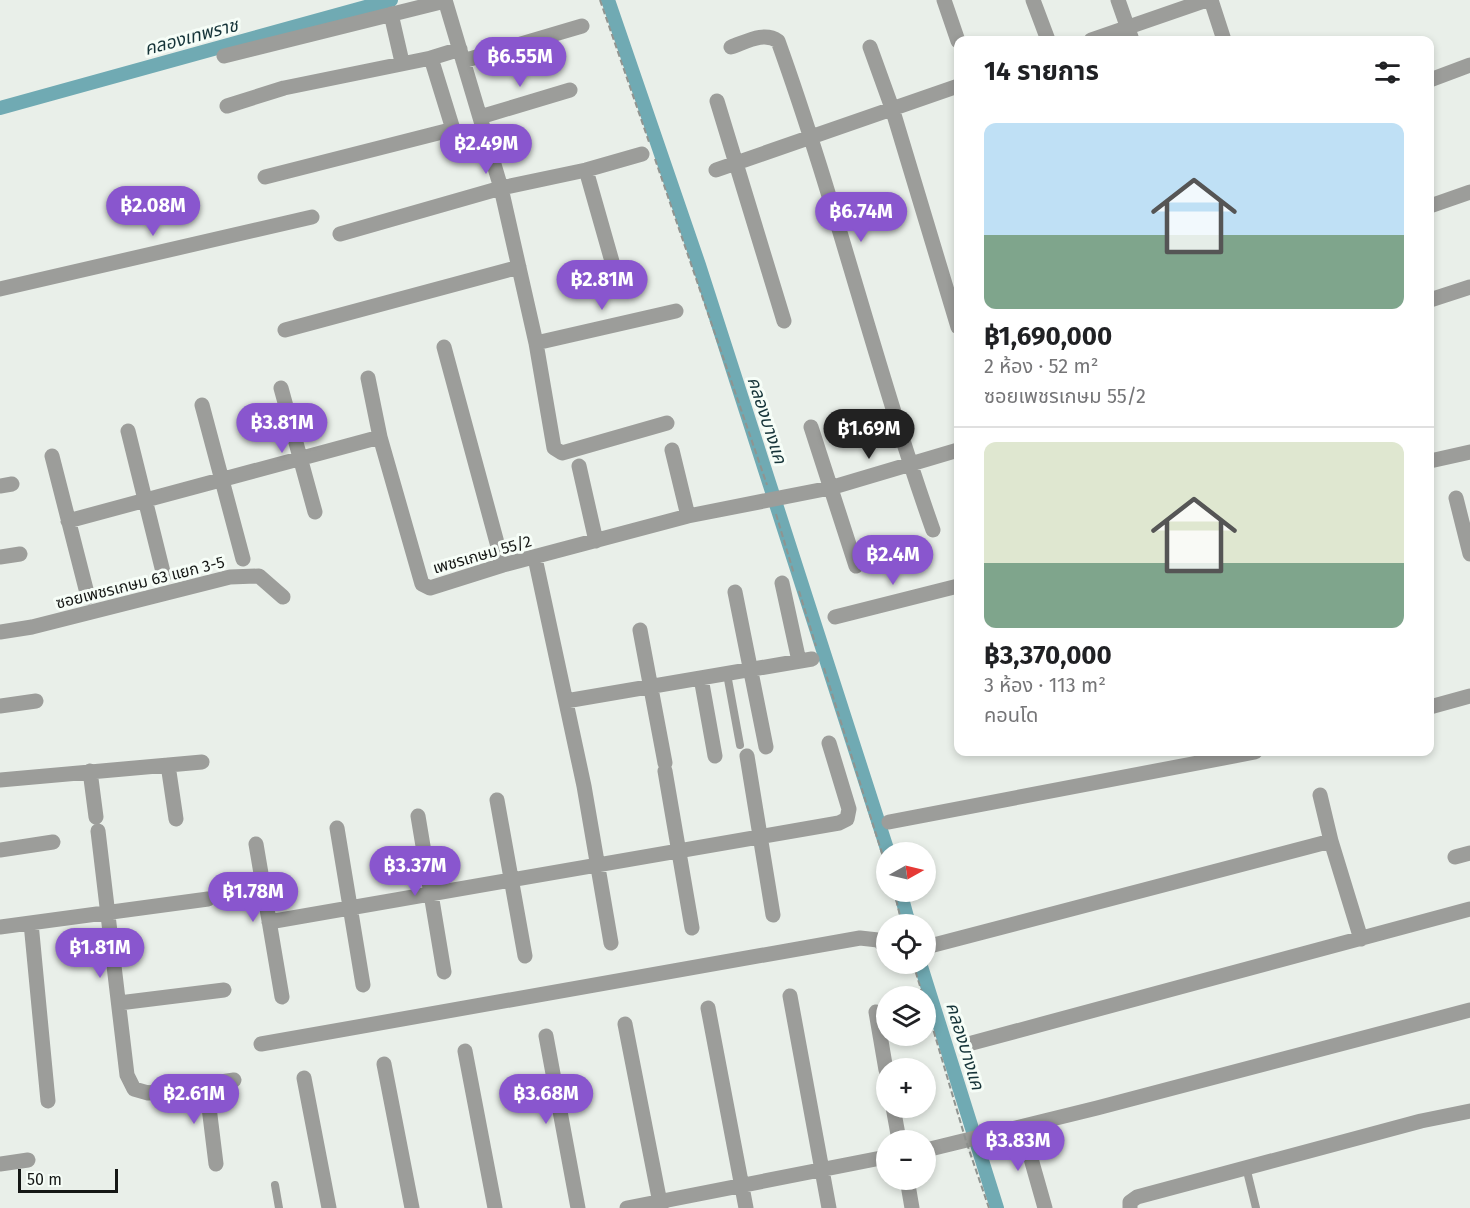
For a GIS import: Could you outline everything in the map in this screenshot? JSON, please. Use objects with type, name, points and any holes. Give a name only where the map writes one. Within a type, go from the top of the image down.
[{"type":"street","points":[[944,0],[956,36]]},
{"type":"street","points":[[1033,0],[1046,36]]},
{"type":"street","points":[[1118,0],[1130,34],[1209,0],[1222,36]]},
{"type":"street","points":[[224,56],[445,1],[501,188],[536,343],[539,370],[556,451],[562,453],[667,423]]},
{"type":"street","points":[[391,14],[402,62]]},
{"type":"street","points":[[227,106],[284,88],[402,62],[462,55],[582,26]]},
{"type":"street","points":[[731,47],[760,36],[772,37],[778,41],[812,136],[910,465],[933,530]]},
{"type":"street","points":[[870,47],[892,108],[954,314]]},
{"type":"street","points":[[265,177],[450,130],[452,126],[431,58]]},
{"type":"street","points":[[1434,78],[1470,65]]},
{"type":"street","points":[[716,170],[954,87]]},
{"type":"street","points":[[480,117],[570,90]]},
{"type":"street","points":[[717,101],[784,321]]},
{"type":"street","points":[[340,234],[501,188],[586,170],[649,152]]},
{"type":"street","points":[[586,170],[613,265]]},
{"type":"street","points":[[1434,205],[1470,192]]},
{"type":"street","points":[[0,289],[312,217]]},
{"type":"street","points":[[285,330],[519,267]]},
{"type":"street","points":[[1434,299],[1470,287]]},
{"type":"street","points":[[536,343],[676,311]]},
{"type":"street","points":[[444,347],[503,566]]},
{"type":"street","name":"เพชรเกษม 55/2","points":[[368,378],[380,436],[425,587],[430,588],[688,516],[830,488],[954,451]]},
{"type":"street","points":[[281,388],[315,512]]},
{"type":"street","points":[[202,405],[243,559]]},
{"type":"street","points":[[811,427],[856,566]]},
{"type":"street","points":[[128,431],[164,576]]},
{"type":"street","points":[[68,521],[380,436]]},
{"type":"street","points":[[672,450],[688,516]]},
{"type":"street","points":[[1434,460],[1470,452]]},
{"type":"street","points":[[52,456],[88,597]]},
{"type":"street","points":[[579,466],[596,541]]},
{"type":"street","points":[[1456,498],[1470,554]]},
{"type":"street","points":[[0,557],[20,554]]},
{"type":"street","points":[[535,558],[566,701],[611,943]]},
{"type":"street","name":"ซอยเพชรเกษม 63 แยก 3-5","points":[[0,632],[32,627],[230,577],[259,576],[283,597]]},
{"type":"street","points":[[566,701],[813,658],[788,579]]},
{"type":"street","points":[[835,617],[954,587]]},
{"type":"street","points":[[735,592],[766,747]]},
{"type":"street","points":[[640,630],[692,928]]},
{"type":"street","points":[[700,678],[715,756]]},
{"type":"street","points":[[1434,706],[1470,696]]},
{"type":"street","points":[[0,706],[36,701]]},
{"type":"street","points":[[269,922],[839,823],[848,819],[849,809],[829,743]]},
{"type":"street","points":[[743,751],[773,915]]},
{"type":"street","points":[[889,822],[1234,756]]},
{"type":"street","points":[[0,780],[202,762]]},
{"type":"street","points":[[168,765],[176,819]]},
{"type":"street","points":[[90,771],[109,912],[127,1075],[134,1089],[148,1093],[234,1080]]},
{"type":"street","points":[[1320,795],[1330,842],[1361,939]]},
{"type":"street","points":[[497,800],[525,956]]},
{"type":"street","points":[[418,816],[444,972]]},
{"type":"street","points":[[337,828],[363,985]]},
{"type":"street","points":[[0,850],[53,842]]},
{"type":"street","points":[[936,944],[1330,842]]},
{"type":"street","points":[[256,844],[282,997]]},
{"type":"street","points":[[1455,857],[1470,853]]},
{"type":"street","points":[[0,927],[208,899]]},
{"type":"street","points":[[972,1043],[1470,909]]},
{"type":"street","points":[[31,923],[48,1101]]},
{"type":"street","points":[[261,1044],[860,938],[876,940]]},
{"type":"street","points":[[119,1003],[224,990]]},
{"type":"street","points":[[790,996],[829,1208]]},
{"type":"street","points":[[708,1008],[746,1208]]},
{"type":"street","points":[[936,1148],[1470,1010]]},
{"type":"street","points":[[625,1024],[660,1205]]},
{"type":"street","points":[[546,1036],[578,1208]]},
{"type":"street","points":[[465,1051],[495,1208]]},
{"type":"street","points":[[384,1064],[412,1208]]},
{"type":"street","points":[[304,1078],[329,1208]]},
{"type":"street","points":[[206,1083],[216,1164]]},
{"type":"street","points":[[1130,1208],[1130,1202],[1137,1197],[1470,1111]]},
{"type":"street","points":[[1022,1127],[1045,1208]]},
{"type":"street","points":[[627,1208],[660,1205],[876,1159]]},
{"type":"street","points":[[0,1164],[28,1160]]},
{"type":"street","points":[[909,1190],[912,1208]]},
{"type":"lane","points":[[727,674],[743,751]]},
{"type":"lane","points":[[1246,1167],[1256,1208]]},
{"type":"lane","points":[[275,1185],[279,1208]]},
{"type":"path","points":[[600,0],[649,152],[702,289],[773,501],[788,579]]},
{"type":"path","points":[[798,586],[813,658],[878,842]]},
{"type":"path","points":[[936,1038],[989,1208]]},
{"type":"waterway","name":"คลองเทพราช","points":[[0,108],[391,0]]},
{"type":"waterway","name":"คลองบางแค","points":[[608,0],[699,265],[885,842]]},
{"type":"waterway","name":"คลองบางแค","points":[[903,902],[906,914]]},
{"type":"waterway","name":"คลองบางแค","points":[[923,974],[997,1208]]}]
